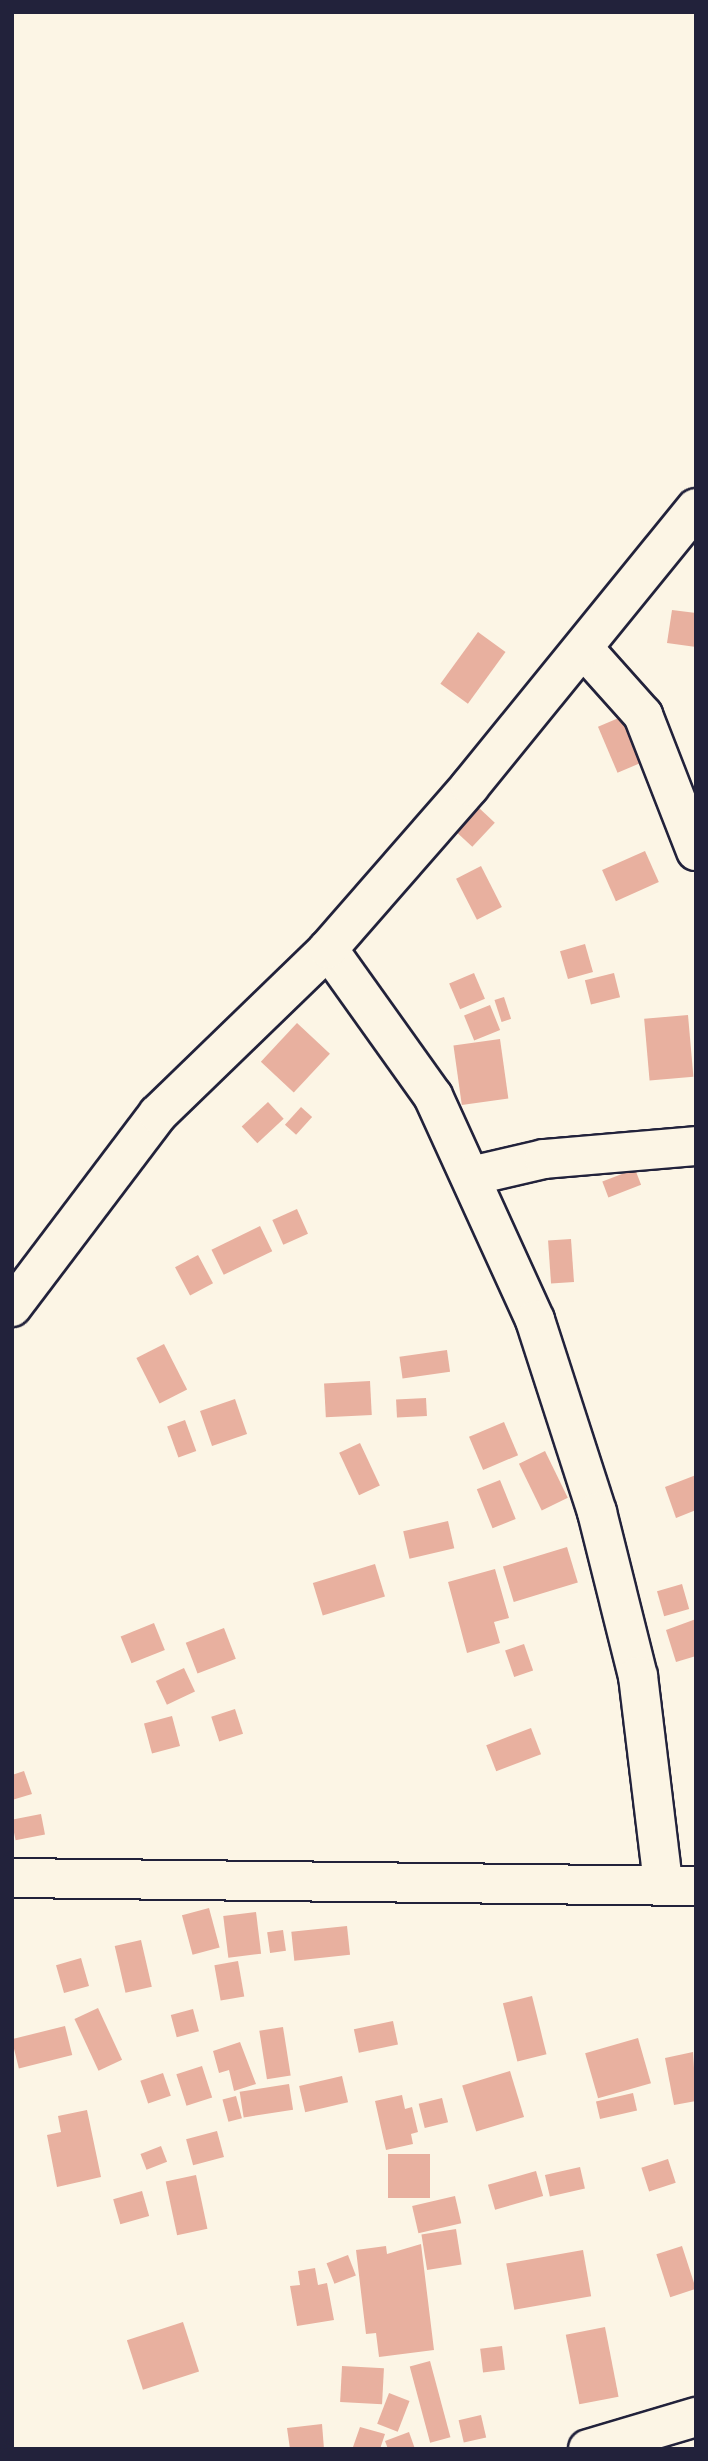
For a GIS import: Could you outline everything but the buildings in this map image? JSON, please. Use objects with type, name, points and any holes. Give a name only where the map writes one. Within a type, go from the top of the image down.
[{"type":"street","points":[[12,1307],[159,1114],[328,949],[584,649],[696,508]]},
{"type":"street","points":[[584,649],[643,715],[696,851]]},
{"type":"street","points":[[12,1878],[679,1885],[638,1676],[597,1512],[535,1320],[433,1096],[328,949]]},
{"type":"street","points":[[471,1176],[544,1159],[696,1146]]},
{"type":"street","points":[[588,2449],[696,2417]]}]
